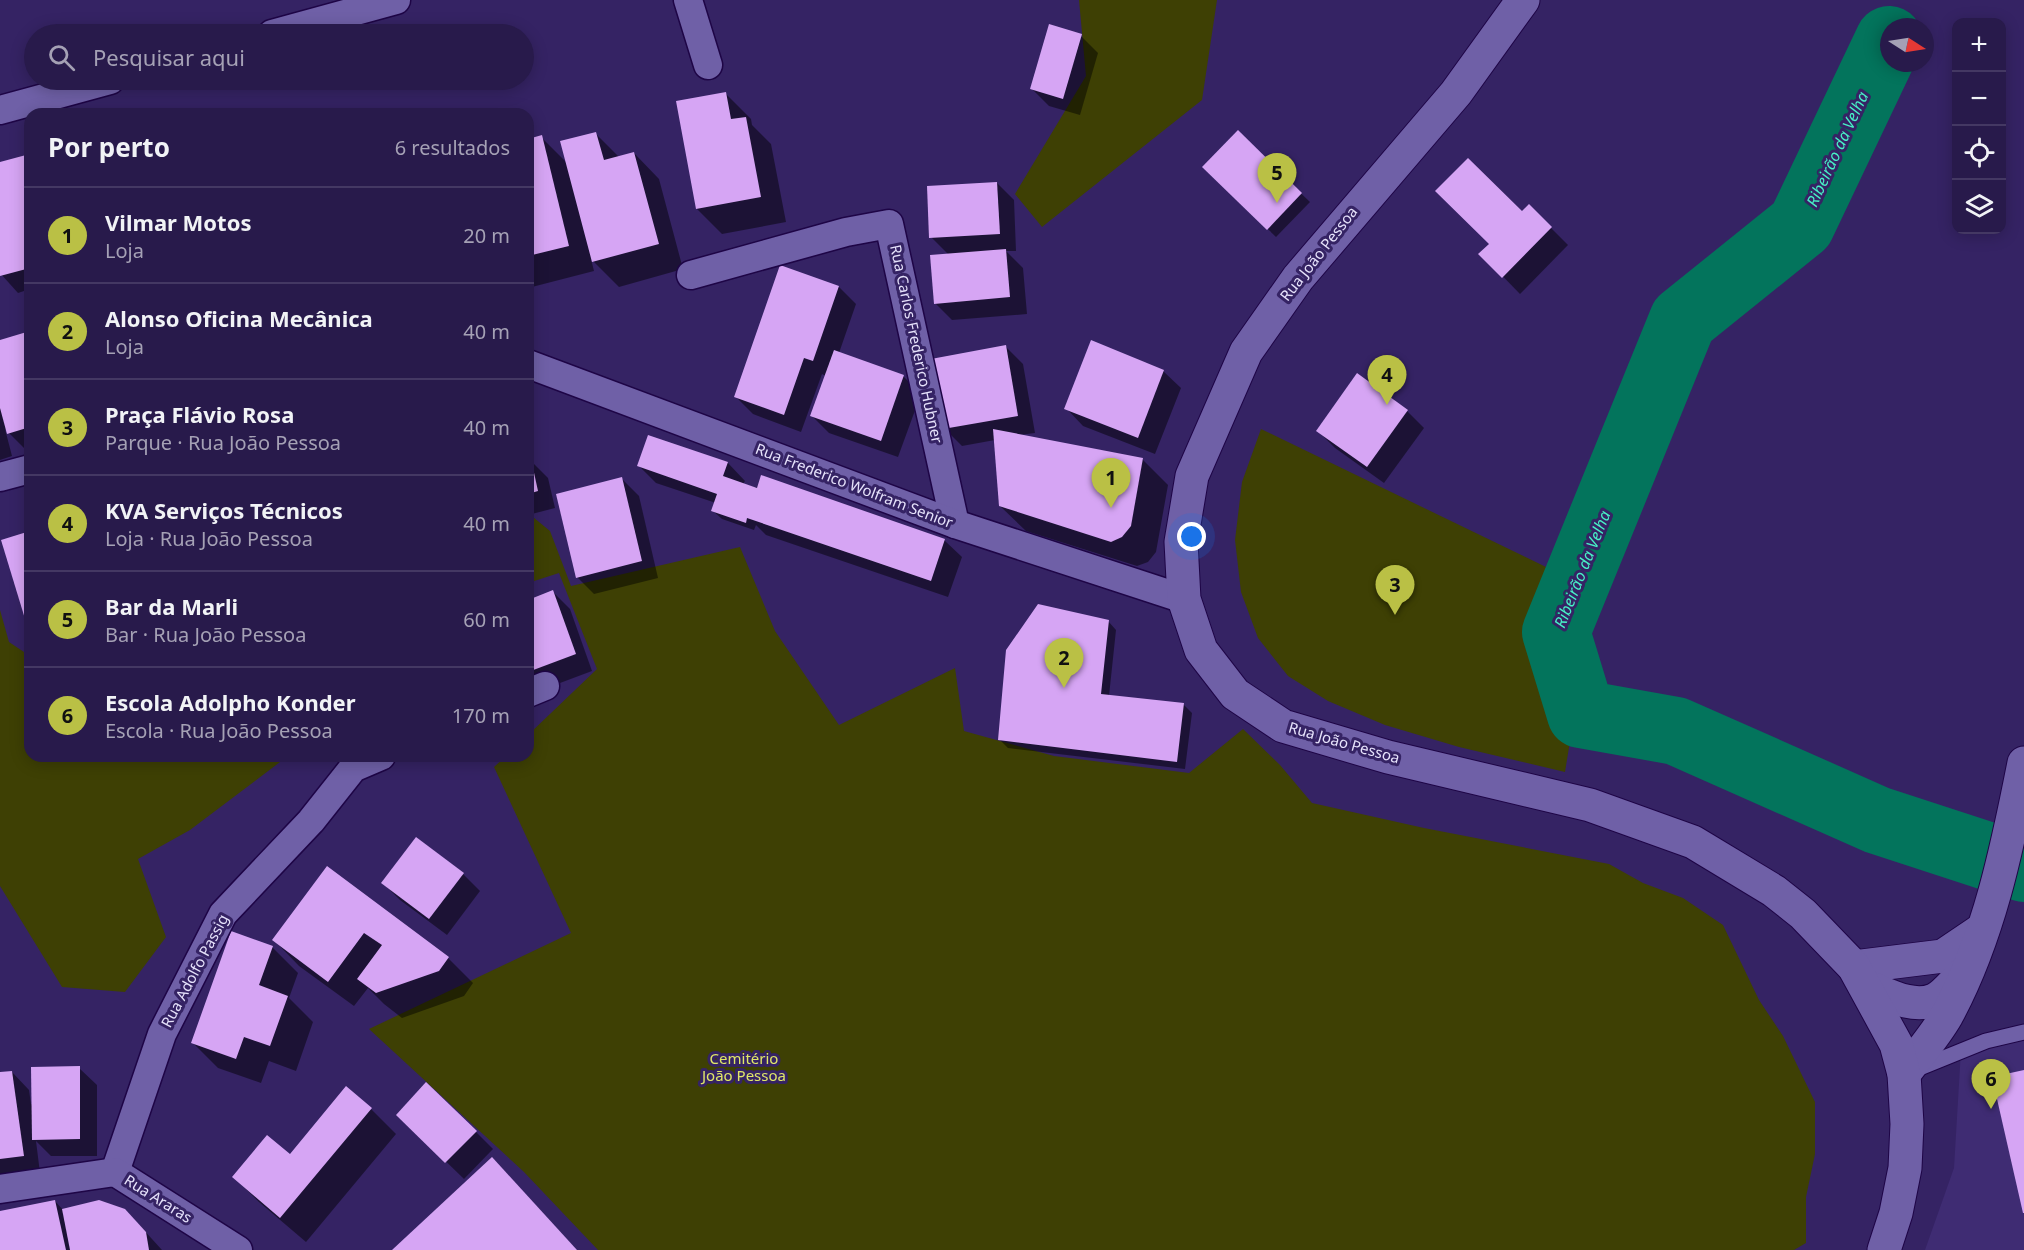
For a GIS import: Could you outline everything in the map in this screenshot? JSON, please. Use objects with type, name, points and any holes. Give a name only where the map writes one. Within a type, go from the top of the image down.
[{"type":"main road","name":"Rua João Pessoa","points":[[1523,0],[1456,93],[1298,278],[1246,352],[1192,476],[1181,542],[1184,599],[1201,650],[1235,694],[1283,726],[1388,757],[1590,805],[1693,842],[1774,891],[1809,920],[1860,977],[1900,1059],[1907,1124],[1905,1168],[1896,1213],[1884,1250]]},
{"type":"main road","points":[[1860,977],[1903,1000],[1919,1003],[1936,999],[1956,963],[1988,916],[2021,776]]},
{"type":"main road","points":[[1860,977],[1956,963]]},
{"type":"main road","points":[[1900,1059],[1946,1017],[1956,963]]},
{"type":"main road","points":[[1900,1059],[1919,1003]]},
{"type":"street","points":[[308,24],[396,0]]},
{"type":"street","points":[[688,0],[708,66]]},
{"type":"street","points":[[0,110],[73,90]]},
{"type":"street","name":"Rua Carlos Frederico Hubner","points":[[691,275],[846,232],[889,224],[955,524]]},
{"type":"street","name":"Rua Frederico Wolfram Senior","points":[[534,365],[955,524],[1184,599]]},
{"type":"street","points":[[0,477],[24,471]]},
{"type":"street","name":"Rua Adolfo Passig","points":[[115,1172],[162,1034],[223,914],[311,821],[353,768],[367,762]]},
{"type":"street","name":"Rua Araras","points":[[0,1189],[115,1172],[238,1250]]},
{"type":"lane","points":[[1900,1059],[2024,1032]]},
{"type":"shaded area","points":[[2024,1037],[2024,1250],[1925,1250],[1954,1168],[1961,1050]]},
{"type":"green space","points":[[1079,0],[1217,0],[1202,100],[1042,227],[1015,194],[1086,76]]},
{"type":"green space","points":[[1261,429],[1546,567],[1537,655],[1554,702],[1573,723],[1565,772],[1459,747],[1385,725],[1328,701],[1288,676],[1258,638],[1241,592],[1235,540],[1242,482]]},
{"type":"green space","name":"Cemitério João Pessoa","points":[[534,518],[550,531],[571,586],[740,547],[775,631],[839,725],[955,668],[964,731],[1054,756],[1189,773],[1243,729],[1280,765],[1312,803],[1424,828],[1609,864],[1643,883],[1683,898],[1723,925],[1759,1000],[1783,1036],[1815,1102],[1815,1154],[1806,1197],[1806,1243],[1794,1250],[598,1250],[524,1172],[369,1029],[571,933],[494,767],[499,762],[534,762],[534,729],[597,669],[559,573],[534,581]]},
{"type":"green space","points":[[0,610],[9,642],[24,652],[24,762],[280,762],[190,830],[138,859],[166,937],[125,992],[62,987],[0,886]]},
{"type":"building","points":[[1049,24],[1082,34],[1063,99],[1030,89]]},
{"type":"building","points":[[726,92],[731,119],[746,117],[761,197],[696,209],[676,101]]},
{"type":"building","points":[[1238,130],[1302,193],[1267,230],[1202,167]]},
{"type":"building","points":[[596,132],[604,160],[634,152],[659,244],[592,262],[560,141]]},
{"type":"building","points":[[542,135],[569,246],[534,255],[534,137]]},
{"type":"building","points":[[24,156],[24,270],[0,276],[0,162]]},
{"type":"building","points":[[1468,158],[1522,211],[1529,204],[1552,227],[1502,278],[1478,254],[1489,244],[1435,191]]},
{"type":"building","points":[[997,182],[1000,234],[929,238],[927,186]]},
{"type":"building","points":[[1006,249],[1010,297],[934,304],[930,255]]},
{"type":"building","points":[[780,265],[839,286],[813,361],[804,358],[784,415],[734,397]]},
{"type":"building","points":[[24,333],[24,429],[7,434],[0,408],[0,340]]},
{"type":"building","points":[[1091,340],[1164,370],[1138,438],[1064,409]]},
{"type":"building","points":[[1006,345],[1018,416],[943,429],[931,359]]},
{"type":"building","points":[[834,350],[904,375],[881,441],[810,416]]},
{"type":"building","points":[[1357,373],[1408,410],[1367,467],[1316,431]]},
{"type":"building","points":[[993,429],[1143,458],[1131,526],[1122,537],[1111,542],[999,506]]},
{"type":"building","points":[[648,435],[728,462],[723,476],[757,488],[761,475],[945,539],[931,581],[747,518],[746,523],[711,511],[717,494],[637,466]]},
{"type":"building","points":[[534,473],[538,491],[534,492]]},
{"type":"building","points":[[622,477],[642,561],[576,578],[556,494]]},
{"type":"building","points":[[24,533],[24,616],[1,540]]},
{"type":"building","points":[[553,590],[576,654],[534,670],[534,598]]},
{"type":"building","points":[[1038,604],[1109,620],[1101,694],[1184,703],[1177,762],[998,740],[1006,650]]},
{"type":"building","points":[[416,837],[464,873],[429,919],[381,883]]},
{"type":"building","points":[[327,866],[449,957],[439,971],[376,993],[357,979],[382,945],[364,933],[328,982],[272,940]]},
{"type":"building","points":[[231,931],[273,946],[259,985],[288,996],[270,1046],[244,1037],[236,1059],[191,1043]]},
{"type":"building","points":[[80,1066],[80,1139],[32,1140],[31,1067]]},
{"type":"building","points":[[2024,1070],[2024,1213],[2023,1213],[1992,1077]]},
{"type":"building","points":[[12,1071],[24,1156],[0,1159],[0,1072]]},
{"type":"building","points":[[426,1082],[477,1131],[445,1163],[396,1115]]},
{"type":"building","points":[[346,1086],[372,1108],[280,1218],[232,1177],[267,1135],[290,1154]]},
{"type":"building","points":[[492,1157],[577,1250],[392,1250]]},
{"type":"building","points":[[55,1200],[66,1250],[0,1250],[0,1211]]},
{"type":"building","points":[[99,1200],[125,1209],[146,1232],[149,1250],[70,1250],[62,1209]]},
{"type":"waterway","name":"Ribeirão da Velha","points":[[1880,59],[1801,225],[1683,320],[1556,632],[1581,714],[1676,731],[1877,820],[2024,868]]},
{"type":"place","name":"Bar da Marli","points":[[1277,203]]},
{"type":"place","name":"KVA Serviços Técnicos","points":[[1387,405]]},
{"type":"place","name":"Vilmar Motos","points":[[1111,508]]},
{"type":"place","name":"Praça Flávio Rosa","points":[[1395,615]]},
{"type":"place","name":"Alonso Oficina Mecânica","points":[[1064,688]]},
{"type":"place","name":"Escola Adolpho Konder","points":[[1991,1109]]}]
